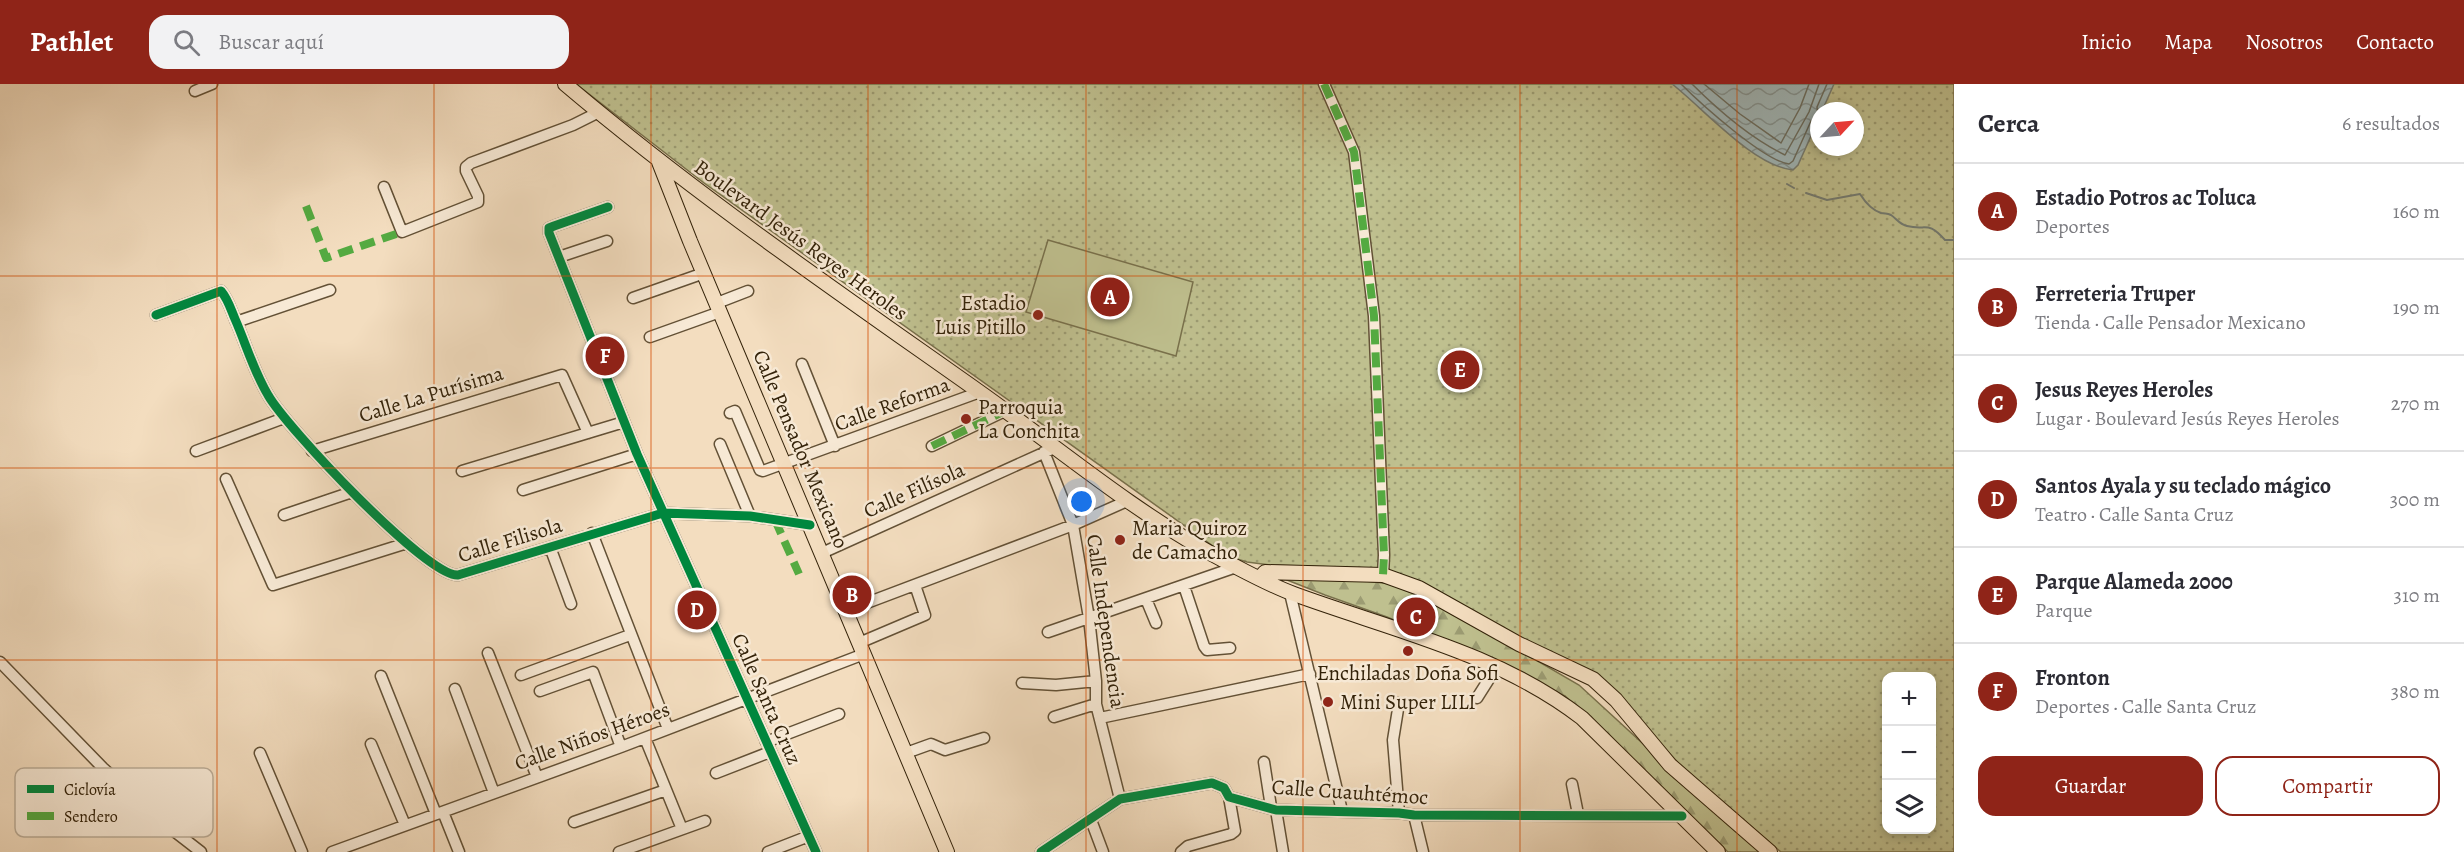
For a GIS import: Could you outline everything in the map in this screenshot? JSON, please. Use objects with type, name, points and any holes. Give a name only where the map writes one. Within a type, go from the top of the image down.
[{"type":"main road","name":"Boulevard Jesús Reyes Heroles","points":[[565,84],[659,162],[900,338],[980,392],[1050,450],[1209,552],[1290,593],[1427,638],[1539,689],[1575,713],[1718,852]]},
{"type":"main road","name":"Calle Pensador Mexicano","points":[[659,162],[947,852]]},
{"type":"main road","points":[[1260,578],[1265,572],[1383,575],[1419,588],[1498,633],[1571,668],[1600,684],[1670,765],[1770,852]]},
{"type":"street","points":[[195,91],[212,84]]},
{"type":"street","points":[[1324,84],[1354,152],[1374,316],[1383,575]]},
{"type":"street","points":[[384,188],[402,232],[478,202],[478,196],[466,171],[466,167],[471,163],[573,125],[599,112]]},
{"type":"street","name":"Calle Santa Cruz","points":[[608,207],[549,228],[549,233],[637,454],[816,852]]},
{"type":"street","points":[[559,257],[607,241]]},
{"type":"street","points":[[633,298],[704,273]]},
{"type":"street","points":[[236,322],[330,290]]},
{"type":"street","name":"Calle Filisola","points":[[156,315],[221,291],[267,393],[284,418],[312,452],[352,492],[438,569],[453,576],[663,513],[750,516],[810,525]]},
{"type":"street","points":[[650,337],[719,308],[748,291]]},
{"type":"street","points":[[802,364],[835,446]]},
{"type":"street","name":"Calle La Purísima","points":[[312,452],[562,375],[588,433]]},
{"type":"street","name":"Calle Reforma","points":[[732,412],[760,470],[763,471],[980,392]]},
{"type":"street","points":[[932,446],[1005,411]]},
{"type":"street","points":[[196,451],[284,418]]},
{"type":"street","points":[[462,471],[624,422]]},
{"type":"street","points":[[720,444],[750,516]]},
{"type":"street","name":"Calle Independencia","points":[[1050,450],[1072,525],[1089,618],[1096,681],[1096,704],[1120,799]]},
{"type":"street","name":"Calle Filísola","points":[[822,553],[1050,450]]},
{"type":"street","points":[[523,490],[637,454]]},
{"type":"street","points":[[226,479],[273,585],[407,543]]},
{"type":"street","points":[[284,514],[352,492]]},
{"type":"street","points":[[864,604],[1072,525],[1127,501]]},
{"type":"street","points":[[592,533],[668,729]]},
{"type":"street","points":[[550,547],[571,604]]},
{"type":"street","points":[[1048,632],[1236,567]]},
{"type":"street","name":"Calle Niños Héroes","points":[[332,852],[645,738],[746,698],[861,648],[925,615],[915,585]]},
{"type":"street","points":[[1184,586],[1204,646],[1207,650],[1230,648]]},
{"type":"street","points":[[1290,593],[1342,811]]},
{"type":"street","points":[[1146,598],[1156,623]]},
{"type":"street","points":[[521,675],[630,635]]},
{"type":"street","points":[[488,653],[537,777]]},
{"type":"street","points":[[0,663],[103,768]]},
{"type":"street","points":[[1477,699],[1496,668]]},
{"type":"street","points":[[540,691],[591,672],[595,673],[621,747]]},
{"type":"street","points":[[1100,718],[1310,674]]},
{"type":"street","points":[[381,676],[459,852]]},
{"type":"street","points":[[1022,684],[1056,685],[1096,681]]},
{"type":"street","points":[[454,689],[494,793]]},
{"type":"street","points":[[1399,703],[1393,740],[1400,813]]},
{"type":"street","points":[[1054,717],[1096,704]]},
{"type":"street","points":[[716,773],[839,714]]},
{"type":"street","points":[[645,738],[682,829]]},
{"type":"street","points":[[906,753],[931,744],[945,750],[984,738]]},
{"type":"street","points":[[371,744],[405,825]]},
{"type":"street","points":[[260,753],[302,852]]},
{"type":"street","points":[[1264,762],[1283,852]]},
{"type":"street","name":"Calle Cuauhtémoc","points":[[1041,852],[1120,799],[1212,783],[1224,788],[1229,797],[1273,808],[1414,815],[1682,816]]},
{"type":"street","points":[[1572,784],[1578,814]]},
{"type":"street","points":[[574,822],[666,790]]},
{"type":"street","points":[[1181,852],[1188,846],[1235,831],[1229,797]]},
{"type":"street","points":[[1414,815],[1423,852]]},
{"type":"street","points":[[1091,820],[1103,852]]},
{"type":"street","points":[[619,852],[705,821]]},
{"type":"street","points":[[768,852],[809,836]]},
{"type":"street","points":[[182,837],[201,852]]},
{"type":"green space","points":[[576,84],[1954,84],[1954,852],[1781,852],[1682,767],[1603,681],[1500,633],[1428,586],[1372,568],[1270,565],[1227,556],[704,183]]},
{"type":"green space","points":[[1048,240],[1193,282],[1176,356],[1026,312]]},
{"type":"green space","points":[[1282,578],[1340,578],[1391,584],[1436,603],[1486,631],[1579,685],[1761,852],[1728,852],[1565,696],[1387,617]]},
{"type":"water","points":[[1672,84],[1834,84],[1826,102],[1810,102],[1810,138],[1798,165],[1793,170],[1762,158],[1729,135]]},
{"type":"waterway","points":[[1787,184],[1794,188]]},
{"type":"waterway","points":[[1806,193],[1827,200],[1860,194],[1875,210],[1891,215],[1902,224],[1927,227],[1945,240],[1954,240]]},
{"type":"marked path","points":[[1324,84],[1354,152],[1374,316],[1383,575]]},
{"type":"marked path","points":[[306,206],[326,258],[402,232]]},
{"type":"marked path","points":[[932,446],[1005,411]]},
{"type":"marked path","points":[[775,520],[799,574]]},
{"type":"cycle path","points":[[608,207],[549,228],[549,233],[637,454],[816,852]]},
{"type":"cycle path","points":[[156,315],[221,291],[226,297],[258,377],[280,412],[328,467],[389,527],[442,569],[458,575],[663,513],[750,516],[810,525]]},
{"type":"cycle path","points":[[1041,852],[1120,799],[1212,783],[1224,788],[1229,797],[1276,810],[1414,815],[1682,816]]},
{"type":"place","name":"Estadio Potros ac Toluca","points":[[1110,297]]},
{"type":"place","name":"Estadio Luis Pitillo","points":[[1038,315]]},
{"type":"place","name":"Fronton","points":[[605,356]]},
{"type":"place","name":"Parque Alameda 2000","points":[[1460,370]]},
{"type":"place","name":"Parroquia La Conchita","points":[[966,419]]},
{"type":"place","name":"Maria Quiroz de Camacho","points":[[1120,540]]},
{"type":"place","name":"Ferreteria Truper","points":[[852,595]]},
{"type":"place","name":"Santos Ayala y su teclado mágico","points":[[697,610]]},
{"type":"place","name":"Jesus Reyes Heroles","points":[[1416,617]]},
{"type":"place","name":"Enchiladas Doña Sofi","points":[[1408,651]]},
{"type":"place","name":"Mini Super LILI","points":[[1328,702]]}]
